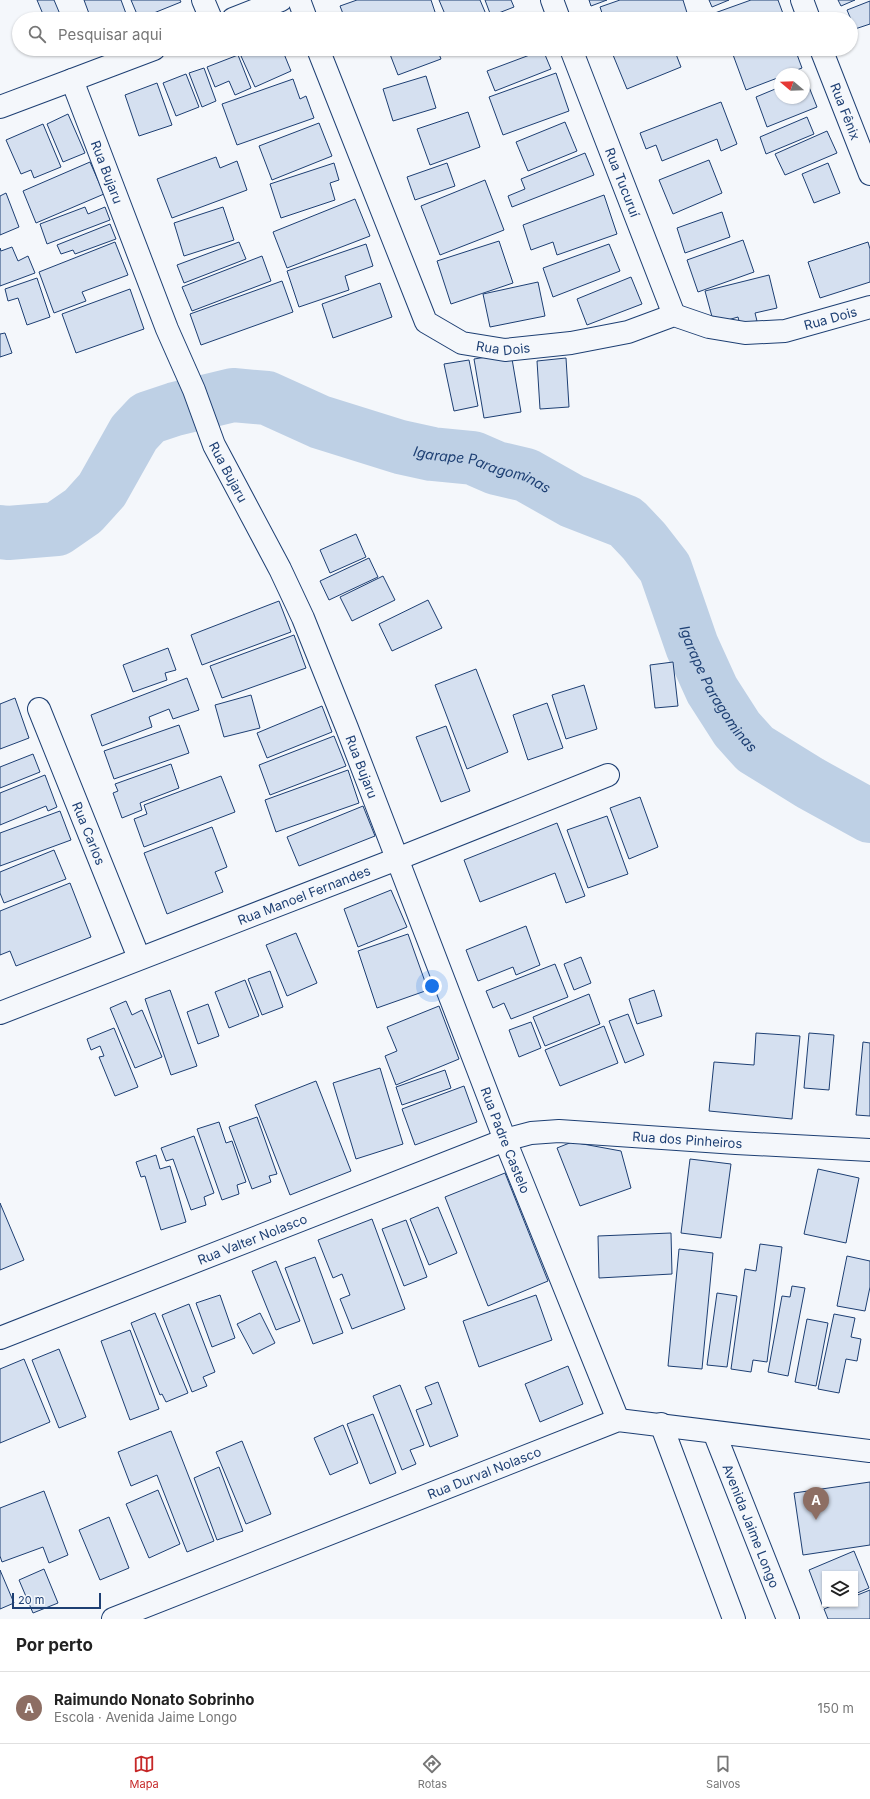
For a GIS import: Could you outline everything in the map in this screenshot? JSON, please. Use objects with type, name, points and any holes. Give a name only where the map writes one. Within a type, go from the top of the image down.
[{"type":"street","points":[[203,0],[208,12]]},
{"type":"street","points":[[251,12],[281,0]]},
{"type":"street","points":[[299,0],[303,12]]},
{"type":"street","points":[[552,0],[556,12]]},
{"type":"street","points":[[802,0],[806,12]]},
{"type":"street","points":[[0,107],[135,56]]},
{"type":"street","name":"Rua Dois","points":[[321,56],[426,322],[462,343],[505,350],[571,344],[628,332],[674,315],[709,327],[745,334],[785,331],[870,307]]},
{"type":"street","name":"Rua Tucuruí","points":[[574,56],[674,315]]},
{"type":"street","name":"Rua Fênix","points":[[824,56],[870,174]]},
{"type":"street","name":"Rua Bujaru","points":[[72,80],[167,329],[194,390],[214,445],[280,569],[303,618],[398,859]]},
{"type":"street","name":"Rua Carlos","points":[[39,710],[139,958]]},
{"type":"street","name":"Rua Manoel Fernandes","points":[[0,1013],[398,859],[608,775]]},
{"type":"street","name":"Rua Padre Castelo","points":[[398,859],[505,1140],[618,1420]]},
{"type":"street","name":"Rua dos Pinheiros","points":[[505,1140],[531,1133],[559,1131],[870,1150]]},
{"type":"street","name":"Rua Valter Nolasco","points":[[0,1338],[505,1140]]},
{"type":"street","name":"Rua Durval Nolasco","points":[[113,1619],[618,1420],[661,1424],[870,1451]]},
{"type":"street","points":[[661,1424],[734,1619]]},
{"type":"street","name":"Avenida Jaime Longo","points":[[714,1432],[788,1619]]},
{"type":"building","points":[[37,0],[54,0],[59,12],[42,12]]},
{"type":"building","points":[[84,0],[121,0],[125,12],[88,12]]},
{"type":"building","points":[[131,0],[180,0],[181,2],[156,12],[136,12]]},
{"type":"building","points":[[357,0],[431,0],[435,12],[342,12],[340,6]]},
{"type":"building","points":[[439,0],[480,0],[485,12],[444,12]]},
{"type":"building","points":[[485,0],[511,0],[514,7],[501,12],[490,12]]},
{"type":"building","points":[[589,0],[607,0],[591,6]]},
{"type":"building","points":[[620,0],[683,0],[687,12],[602,12],[600,7]]},
{"type":"building","points":[[709,0],[729,0],[712,7]]},
{"type":"building","points":[[751,0],[778,0],[782,12],[718,12]]},
{"type":"building","points":[[838,0],[855,0],[841,6]]},
{"type":"building","points":[[870,1],[870,24],[858,28],[858,12],[848,12],[847,10]]},
{"type":"building","points":[[238,56],[251,88],[235,95],[229,81],[215,87],[207,67]]},
{"type":"building","points":[[241,56],[285,56],[291,71],[255,87]]},
{"type":"building","points":[[391,56],[440,56],[441,59],[398,75]]},
{"type":"building","points":[[527,56],[546,56],[551,69],[495,91],[487,71]]},
{"type":"building","points":[[613,56],[677,56],[681,67],[627,89]]},
{"type":"building","points":[[733,56],[798,56],[802,68],[774,68],[774,79],[746,90]]},
{"type":"building","points":[[204,68],[216,101],[202,107],[189,73]]},
{"type":"building","points":[[556,73],[569,111],[503,135],[489,97]]},
{"type":"building","points":[[186,74],[199,107],[176,116],[163,83]]},
{"type":"building","points":[[426,76],[436,108],[393,121],[383,89]]},
{"type":"building","points":[[293,79],[300,99],[306,96],[314,118],[237,145],[222,104]]},
{"type":"building","points":[[157,83],[172,125],[139,136],[125,95]]},
{"type":"building","points":[[774,90],[774,104],[810,104],[810,90],[817,107],[767,127],[756,97]]},
{"type":"building","points":[[721,102],[737,144],[721,151],[717,139],[662,161],[656,145],[646,149],[640,133]]},
{"type":"building","points":[[468,112],[480,147],[430,165],[417,129]]},
{"type":"building","points":[[68,114],[85,153],[63,162],[47,124]]},
{"type":"building","points":[[807,117],[814,134],[766,154],[760,137]]},
{"type":"building","points":[[565,122],[577,151],[528,171],[516,142]]},
{"type":"building","points":[[319,123],[332,156],[272,180],[259,146]]},
{"type":"building","points":[[43,124],[61,167],[34,178],[31,170],[21,174],[6,140]]},
{"type":"building","points":[[827,131],[837,153],[785,175],[775,154]]},
{"type":"building","points":[[585,153],[594,175],[512,207],[508,196],[525,189],[521,179]]},
{"type":"building","points":[[216,157],[220,168],[237,161],[247,190],[172,218],[157,179]]},
{"type":"building","points":[[709,160],[722,193],[673,214],[659,180]]},
{"type":"building","points":[[90,162],[104,194],[36,223],[23,191]]},
{"type":"building","points":[[334,163],[339,180],[330,183],[335,200],[281,218],[270,184]]},
{"type":"building","points":[[447,163],[455,186],[415,200],[407,177]]},
{"type":"building","points":[[828,163],[840,193],[814,203],[802,174]]},
{"type":"building","points":[[485,180],[504,230],[440,255],[421,206]]},
{"type":"building","points":[[6,193],[19,227],[0,235],[0,196]]},
{"type":"building","points":[[604,195],[617,234],[557,255],[553,242],[531,250],[523,225]]},
{"type":"building","points":[[355,199],[370,236],[287,268],[273,232]]},
{"type":"building","points":[[85,207],[88,214],[105,207],[110,220],[47,244],[40,224]]},
{"type":"building","points":[[223,207],[234,240],[184,256],[174,223]]},
{"type":"building","points":[[722,212],[730,237],[685,253],[677,228]]},
{"type":"building","points":[[110,224],[116,239],[75,254],[73,250],[61,254],[57,245]]},
{"type":"building","points":[[743,240],[754,272],[698,292],[687,260]]},
{"type":"building","points":[[499,241],[513,283],[451,304],[437,261]]},
{"type":"building","points":[[115,242],[128,275],[82,292],[86,301],[54,313],[39,272]]},
{"type":"building","points":[[239,242],[246,259],[184,283],[177,265]]},
{"type":"building","points":[[868,242],[870,249],[870,282],[820,298],[808,262]]},
{"type":"building","points":[[366,244],[373,266],[345,276],[349,290],[299,307],[287,271]]},
{"type":"building","points":[[609,244],[620,271],[553,297],[543,268]]},
{"type":"building","points":[[12,247],[18,261],[28,256],[35,273],[0,286],[0,248],[1,251]]},
{"type":"building","points":[[262,256],[271,281],[192,311],[182,287]]},
{"type":"building","points":[[769,275],[777,308],[755,313],[757,321],[740,325],[738,317],[714,324],[705,291]]},
{"type":"building","points":[[631,277],[642,304],[587,325],[577,299]]},
{"type":"building","points":[[37,278],[50,317],[27,325],[18,298],[8,301],[5,289]]},
{"type":"building","points":[[282,281],[293,312],[201,345],[190,314]]},
{"type":"building","points":[[538,282],[545,316],[490,327],[483,294]]},
{"type":"building","points":[[380,283],[392,317],[333,338],[322,304]]},
{"type":"building","points":[[130,289],[144,329],[76,353],[62,314]]},
{"type":"building","points":[[5,333],[12,353],[0,357],[0,334]]},
{"type":"building","points":[[511,353],[521,412],[484,418],[474,359]]},
{"type":"building","points":[[566,358],[569,407],[540,409],[537,361]]},
{"type":"building","points":[[469,360],[478,406],[454,411],[444,364]]},
{"type":"building","points":[[356,534],[366,557],[330,573],[320,550]]},
{"type":"building","points":[[369,558],[378,577],[329,600],[320,581]]},
{"type":"building","points":[[383,576],[395,600],[352,621],[340,597]]},
{"type":"building","points":[[428,600],[442,628],[392,651],[379,624]]},
{"type":"building","points":[[279,601],[291,632],[202,665],[191,635]]},
{"type":"building","points":[[294,635],[306,668],[222,698],[210,666]]},
{"type":"building","points":[[168,648],[176,670],[165,673],[167,680],[133,692],[123,665]]},
{"type":"building","points":[[673,662],[678,706],[655,708],[650,665]]},
{"type":"building","points":[[476,669],[508,752],[467,769],[435,685]]},
{"type":"building","points":[[187,678],[199,710],[173,719],[169,709],[149,717],[152,727],[102,746],[91,715]]},
{"type":"building","points":[[584,685],[597,729],[566,739],[552,695]]},
{"type":"building","points":[[251,695],[260,728],[224,737],[215,705]]},
{"type":"building","points":[[15,698],[29,738],[0,749],[0,704]]},
{"type":"building","points":[[547,703],[563,748],[528,760],[513,715]]},
{"type":"building","points":[[322,706],[332,732],[267,758],[257,733]]},
{"type":"building","points":[[179,725],[189,753],[114,779],[104,751]]},
{"type":"building","points":[[446,726],[470,791],[441,802],[416,737]]},
{"type":"building","points":[[334,736],[346,766],[270,795],[259,765]]},
{"type":"building","points":[[33,754],[40,772],[0,788],[0,767]]},
{"type":"building","points":[[171,764],[179,788],[140,803],[142,810],[122,818],[113,793],[118,791],[115,784]]},
{"type":"building","points":[[348,770],[359,803],[276,832],[265,800]]},
{"type":"building","points":[[45,775],[57,807],[48,811],[46,806],[0,825],[0,793]]},
{"type":"building","points":[[221,776],[235,812],[144,847],[134,819],[147,814],[144,805]]},
{"type":"building","points":[[640,797],[658,847],[629,859],[610,808]]},
{"type":"building","points":[[363,806],[375,836],[299,866],[287,837]]},
{"type":"building","points":[[60,811],[71,840],[0,866],[0,833]]},
{"type":"building","points":[[607,816],[628,874],[588,888],[567,830]]},
{"type":"building","points":[[557,823],[585,896],[566,903],[555,873],[480,902],[464,860]]},
{"type":"building","points":[[212,827],[227,867],[215,872],[223,892],[167,914],[144,853]]},
{"type":"building","points":[[54,850],[66,879],[4,903],[0,893],[0,872]]},
{"type":"building","points":[[70,883],[91,937],[16,966],[10,951],[0,955],[0,911]]},
{"type":"building","points":[[391,890],[407,927],[358,947],[344,909]]},
{"type":"building","points":[[526,926],[540,965],[516,975],[513,967],[478,981],[466,950]]},
{"type":"building","points":[[296,933],[317,983],[287,996],[266,945]]},
{"type":"building","points":[[408,934],[428,990],[377,1008],[358,951]]},
{"type":"building","points":[[581,957],[591,983],[574,990],[564,964]]},
{"type":"building","points":[[555,964],[568,997],[511,1019],[504,1003],[493,1008],[486,991]]},
{"type":"building","points":[[270,971],[283,1007],[262,1015],[248,979]]},
{"type":"building","points":[[245,980],[259,1016],[229,1028],[215,992]]},
{"type":"building","points":[[170,990],[197,1066],[171,1075],[145,999]]},
{"type":"building","points":[[654,990],[662,1016],[637,1024],[629,999]]},
{"type":"building","points":[[589,994],[600,1024],[545,1046],[533,1017]]},
{"type":"building","points":[[126,1001],[132,1015],[142,1010],[162,1057],[135,1068],[110,1008]]},
{"type":"building","points":[[208,1004],[219,1036],[198,1044],[187,1012]]},
{"type":"building","points":[[439,1006],[459,1059],[396,1085],[385,1056],[397,1051],[387,1027]]},
{"type":"building","points":[[628,1014],[644,1055],[625,1063],[609,1021]]},
{"type":"building","points":[[531,1022],[541,1048],[519,1057],[509,1030]]},
{"type":"building","points":[[604,1026],[618,1063],[560,1086],[545,1050]]},
{"type":"building","points":[[114,1028],[138,1087],[115,1096],[99,1057],[104,1056],[100,1046],[91,1050],[87,1039]]},
{"type":"building","points":[[756,1033],[800,1036],[792,1119],[709,1111],[714,1062],[754,1065]]},
{"type":"building","points":[[809,1033],[834,1035],[829,1090],[804,1088]]},
{"type":"building","points":[[863,1042],[870,1043],[870,1116],[856,1115]]},
{"type":"building","points":[[380,1068],[403,1144],[356,1159],[333,1083]]},
{"type":"building","points":[[445,1070],[451,1088],[402,1105],[396,1087]]},
{"type":"building","points":[[316,1081],[351,1171],[290,1195],[255,1105]]},
{"type":"building","points":[[464,1086],[477,1122],[415,1145],[402,1109]]},
{"type":"building","points":[[257,1117],[277,1174],[269,1176],[271,1182],[252,1189],[229,1127]]},
{"type":"building","points":[[219,1122],[226,1143],[232,1141],[246,1182],[237,1185],[239,1194],[222,1200],[197,1129]]},
{"type":"building","points":[[194,1136],[214,1193],[204,1197],[206,1205],[191,1210],[173,1159],[166,1161],[161,1148]]},
{"type":"building","points":[[572,1142],[621,1151],[631,1188],[580,1206],[557,1148]]},
{"type":"building","points":[[156,1155],[160,1169],[170,1166],[186,1222],[161,1230],[145,1176],[141,1177],[136,1162]]},
{"type":"building","points":[[690,1159],[731,1164],[721,1238],[681,1233]]},
{"type":"building","points":[[818,1169],[859,1178],[846,1243],[804,1234]]},
{"type":"building","points":[[505,1173],[548,1281],[488,1306],[445,1197]]},
{"type":"building","points":[[0,1203],[24,1260],[0,1270]]},
{"type":"building","points":[[438,1207],[457,1253],[429,1265],[410,1219]]},
{"type":"building","points":[[372,1219],[405,1309],[352,1329],[340,1299],[350,1295],[342,1274],[333,1278],[318,1240]]},
{"type":"building","points":[[406,1220],[427,1277],[404,1286],[382,1229]]},
{"type":"building","points":[[671,1233],[672,1274],[599,1278],[598,1236]]},
{"type":"building","points":[[760,1244],[782,1247],[767,1362],[753,1360],[751,1372],[731,1369],[745,1269],[756,1271]]},
{"type":"building","points":[[679,1249],[713,1253],[702,1369],[668,1366]]},
{"type":"building","points":[[847,1256],[870,1261],[870,1287],[865,1311],[837,1306]]},
{"type":"building","points":[[315,1257],[343,1333],[313,1344],[285,1268]]},
{"type":"building","points":[[276,1261],[300,1321],[276,1330],[252,1271]]},
{"type":"building","points":[[792,1286],[805,1288],[788,1376],[768,1372],[782,1296],[790,1297]]},
{"type":"building","points":[[717,1293],[737,1296],[727,1367],[707,1365]]},
{"type":"building","points":[[220,1295],[235,1338],[212,1347],[196,1303]]},
{"type":"building","points":[[536,1295],[552,1340],[479,1367],[463,1321]]},
{"type":"building","points":[[189,1304],[215,1372],[203,1377],[207,1386],[192,1392],[162,1315]]},
{"type":"building","points":[[155,1313],[188,1393],[166,1402],[162,1394],[160,1395],[131,1323]]},
{"type":"building","points":[[260,1313],[275,1343],[253,1354],[237,1324]]},
{"type":"building","points":[[834,1314],[855,1318],[851,1337],[861,1339],[857,1361],[846,1359],[839,1393],[818,1389]]},
{"type":"building","points":[[807,1319],[828,1323],[816,1386],[795,1382]]},
{"type":"building","points":[[130,1330],[159,1409],[130,1420],[101,1341]]},
{"type":"building","points":[[59,1349],[86,1417],[59,1428],[32,1360]]},
{"type":"building","points":[[24,1359],[50,1422],[0,1443],[0,1369]]},
{"type":"building","points":[[568,1366],[583,1404],[540,1422],[525,1384]]},
{"type":"building","points":[[438,1382],[458,1436],[430,1447],[416,1410],[432,1404],[425,1387]]},
{"type":"building","points":[[400,1385],[424,1445],[410,1450],[416,1464],[402,1470],[373,1396]]},
{"type":"building","points":[[373,1414],[396,1473],[370,1484],[347,1424]]},
{"type":"building","points":[[343,1425],[358,1463],[330,1475],[314,1438]]},
{"type":"building","points":[[171,1431],[214,1541],[187,1552],[157,1475],[131,1486],[118,1452]]},
{"type":"building","points":[[242,1441],[271,1514],[246,1524],[216,1452]]},
{"type":"building","points":[[219,1467],[243,1531],[217,1540],[194,1478]]},
{"type":"building","points":[[870,1482],[870,1545],[803,1555],[794,1493]]},
{"type":"building","points":[[158,1490],[180,1544],[149,1558],[126,1504]]},
{"type":"building","points":[[44,1491],[68,1555],[49,1563],[43,1547],[2,1562],[0,1556],[0,1508]]},
{"type":"building","points":[[109,1517],[129,1568],[100,1580],[79,1530]]},
{"type":"building","points":[[854,1551],[869,1588],[858,1593],[858,1571],[822,1571],[822,1604],[809,1570]]},
{"type":"building","points":[[44,1569],[58,1603],[33,1613],[19,1580]]},
{"type":"building","points":[[0,1570],[14,1603],[0,1609]]},
{"type":"building","points":[[870,1590],[870,1619],[828,1619],[824,1609],[829,1607],[858,1607],[858,1595]]},
{"type":"waterway","name":"Igarape Paragominas","points":[[0,532],[8,533],[57,529],[83,511],[102,490],[134,433],[148,418],[175,409],[233,395],[267,398],[320,422],[400,447],[432,454],[473,458],[496,468],[526,475],[572,501],[626,522],[644,541],[665,568],[692,646],[712,690],[737,729],[755,749],[810,783],[870,816]]},
{"type":"place","name":"Raimundo Nonato Sobrinho","points":[[816,1520]]}]
